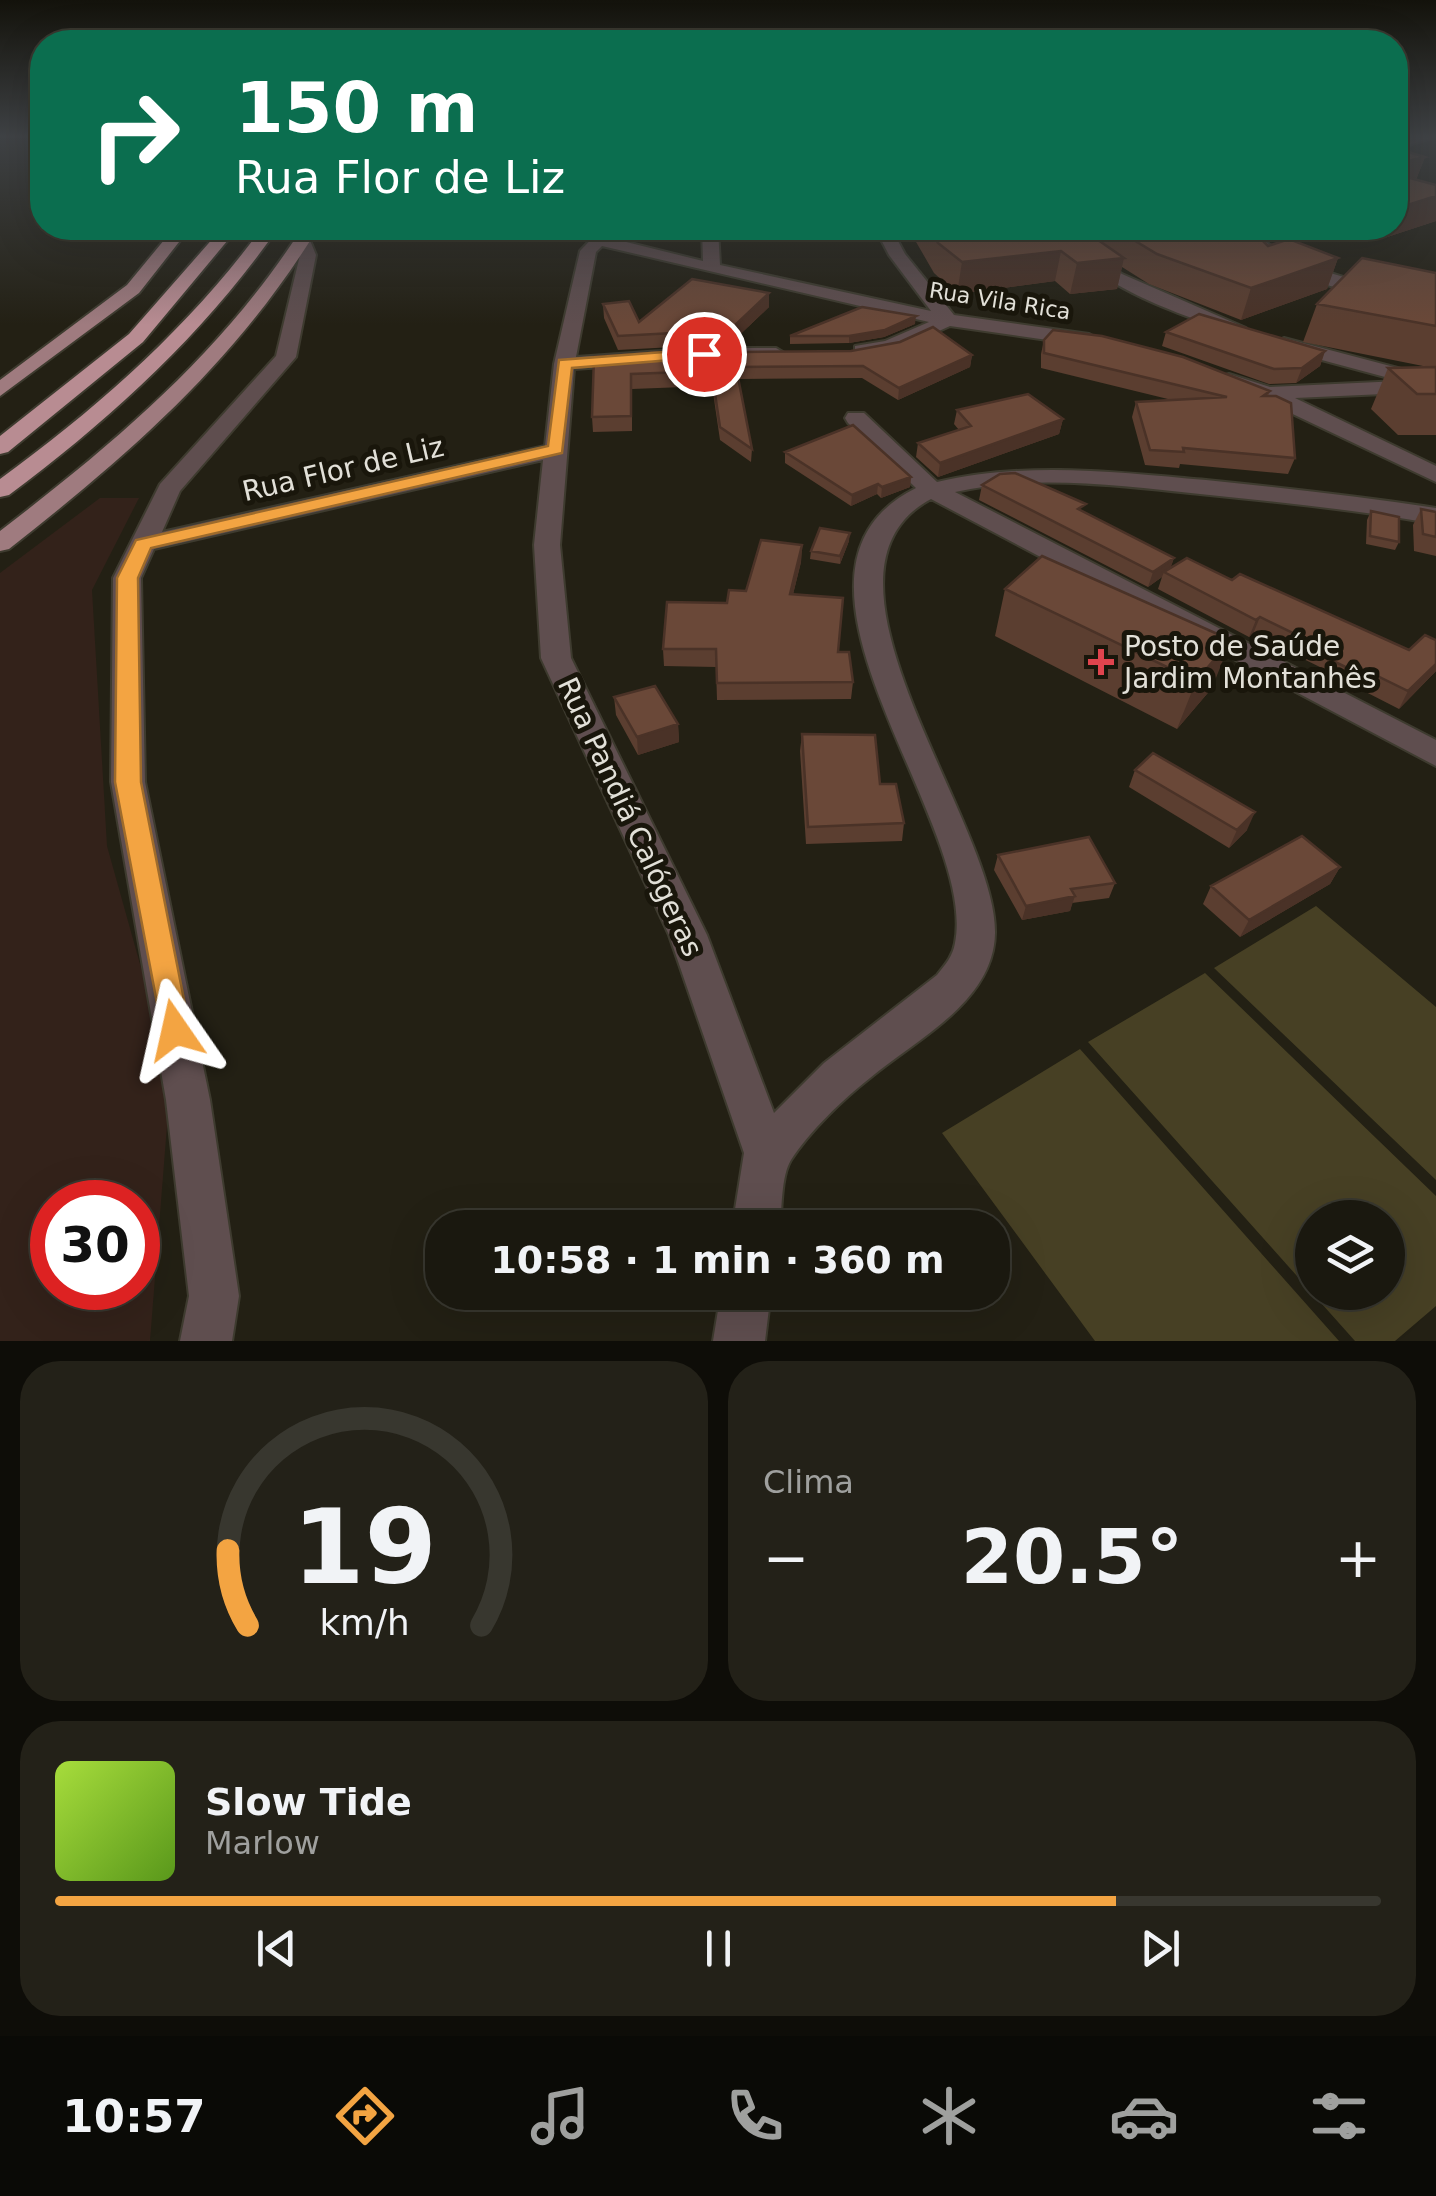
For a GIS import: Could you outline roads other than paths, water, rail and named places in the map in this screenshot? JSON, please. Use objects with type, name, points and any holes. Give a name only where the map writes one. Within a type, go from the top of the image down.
[{"type":"highway","points":[[0,448],[136,338],[220,240]]},
{"type":"highway","points":[[0,490],[102,414],[184,337],[244,268],[262,240]]},
{"type":"main road","points":[[0,390],[133,289],[172,240]]},
{"type":"main road","points":[[0,542],[76,485],[209,365],[270,294],[302,240]]},
{"type":"street","points":[[206,1341],[214,1296],[191,1119],[128,782],[127,578],[169,489],[286,357],[308,254],[307,240]]},
{"type":"street","name":"Rua Pandiá Calógeras","points":[[599,240],[588,251],[564,364],[547,545],[556,658],[688,935],[767,1154],[759,1210]]},
{"type":"street","name":"Rua Vila Rica","points":[[624,240],[712,267],[948,320],[1111,344]]},
{"type":"street","points":[[711,240],[712,267]]},
{"type":"street","points":[[849,352],[890,346],[948,320],[897,256],[889,240]]},
{"type":"street","points":[[1071,240],[1088,259],[1154,296],[1238,330],[1436,385]]},
{"type":"street","points":[[1253,240],[1306,268],[1358,286],[1436,301]]},
{"type":"street","points":[[564,364],[704,354],[790,354]]},
{"type":"street","points":[[1218,376],[1270,394],[1436,475]]},
{"type":"street","points":[[1270,394],[1436,385]]},
{"type":"street","points":[[856,418],[932,490],[1436,754]]},
{"type":"street","name":"Rua Flor de Liz","points":[[143,544],[556,450]]},
{"type":"street","points":[[767,1154],[841,1075],[915,1021],[944,992],[967,965],[976,944],[974,910],[939,802],[883,664],[870,602],[872,553],[899,509],[932,490],[990,480],[1079,478],[1357,503],[1436,516]]},
{"type":"street","points":[[739,1341],[743,1310]]},
{"type":"place","name":"Posto de Saúde Jardim Montanhês","points":[[1101,662]]}]
